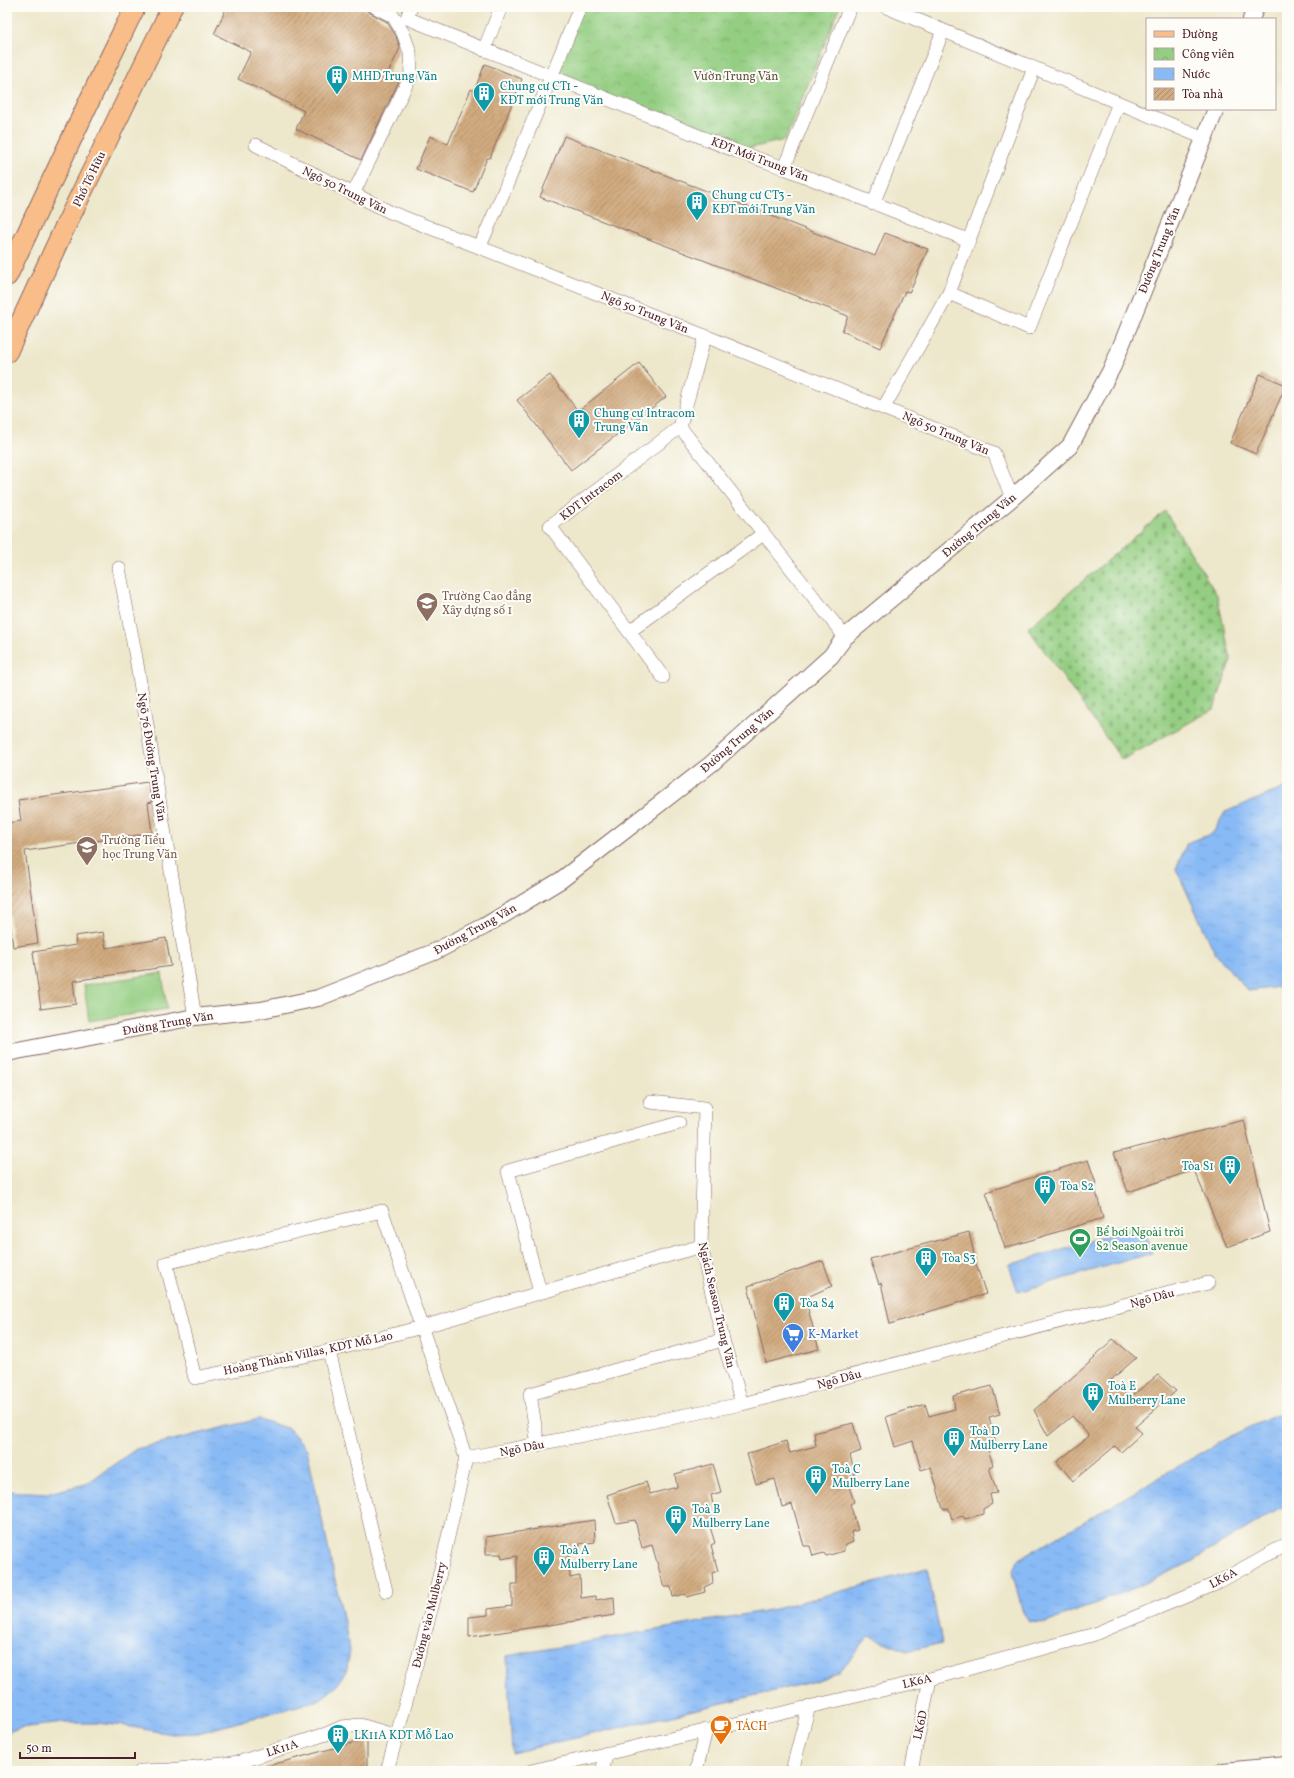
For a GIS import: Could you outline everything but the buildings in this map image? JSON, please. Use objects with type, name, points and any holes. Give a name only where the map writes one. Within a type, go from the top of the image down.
[{"type":"main road","points":[[7,276],[135,7]]},
{"type":"main road","name":"Phố Tố Hữu","points":[[7,352],[66,224],[172,7]]},
{"type":"street","points":[[353,194],[411,75],[410,52],[404,33],[393,16],[375,7]]},
{"type":"street","name":"KĐT Mới Trung Văn","points":[[411,7],[407,18],[736,150],[968,240]]},
{"type":"street","points":[[484,50],[501,7]]},
{"type":"street","points":[[480,246],[580,7]]},
{"type":"street","points":[[784,168],[850,7]]},
{"type":"street","points":[[886,7],[1204,138]]},
{"type":"street","points":[[1251,18],[1256,7]]},
{"type":"street","points":[[873,204],[943,31]]},
{"type":"street","points":[[884,408],[949,293],[1034,68]]},
{"type":"street","points":[[949,293],[1028,328],[1119,103]]},
{"type":"street","name":"Đường Trung Văn","points":[[7,1053],[195,1016],[261,1010],[318,998],[434,952],[485,926],[561,880],[711,764],[831,656],[846,637],[1012,498],[1070,446],[1113,366],[1216,110]]},
{"type":"street","name":"Ngõ 50 Trung Văn","points":[[256,145],[390,212],[480,246],[994,453],[1012,498]]},
{"type":"street","points":[[705,336],[680,427],[763,534],[846,637]]},
{"type":"street","name":"KĐT Intracom","points":[[663,677],[550,526],[680,427]]},
{"type":"street","points":[[630,631],[763,534]]},
{"type":"street","name":"Ngõ 76 Đường Trung Văn","points":[[118,568],[136,658],[195,1016]]},
{"type":"street","name":"Ngách Season Trung Văn","points":[[650,1102],[705,1108],[701,1246],[723,1340],[742,1404]]},
{"type":"street","points":[[540,1292],[508,1172],[679,1123]]},
{"type":"street","name":"Hoàng Thành Villas, KDT Mỗ Lao","points":[[422,1327],[382,1211],[166,1263],[195,1378],[328,1351],[422,1327],[701,1246]]},
{"type":"street","name":"Ngõ Dâu","points":[[466,1458],[742,1404],[1208,1283]]},
{"type":"street","points":[[422,1327],[466,1458]]},
{"type":"street","points":[[538,1445],[530,1394],[723,1340]]},
{"type":"street","points":[[328,1351],[386,1591]]},
{"type":"street","name":"Đường vào Mulberry","points":[[387,1771],[433,1603],[466,1458]]},
{"type":"street","name":"LK6A","points":[[530,1771],[930,1678],[1092,1635],[1213,1585],[1287,1544]]},
{"type":"street","name":"LK6D","points":[[911,1771],[930,1678]]},
{"type":"street","points":[[792,1771],[809,1706]]},
{"type":"street","name":"LK11A","points":[[141,1771],[170,1770],[240,1762],[326,1734],[342,1727],[360,1725],[397,1736]]},
{"type":"street","points":[[696,1771],[706,1730]]},
{"type":"street","points":[[602,1771],[607,1753]]},
{"type":"street","points":[[1223,1771],[1287,1764]]},
{"type":"green space","name":"Vườn Trung Văn","points":[[580,7],[840,7],[785,140],[736,151],[552,76]]},
{"type":"green space","points":[[1165,511],[1217,595],[1231,660],[1214,709],[1122,760],[1028,628]]},
{"type":"green space","points":[[162,973],[167,1009],[89,1021],[84,985]]},
{"type":"water","points":[[1287,787],[1287,986],[1248,991],[1215,953],[1176,869],[1187,843],[1213,833],[1225,812]]},
{"type":"water","name":"Bể bơi Ngoài trời S2 Season avenue","points":[[1143,1225],[1152,1253],[1018,1292],[1009,1265]]},
{"type":"water","points":[[1287,1410],[1287,1504],[1191,1562],[1137,1587],[1046,1623],[1029,1622],[1023,1613],[1012,1571],[1018,1560],[1227,1438]]},
{"type":"water","points":[[259,1419],[289,1429],[307,1449],[350,1650],[347,1669],[337,1686],[319,1700],[198,1733],[172,1734],[126,1726],[96,1723],[63,1723],[20,1728],[7,1732],[7,1491],[49,1493],[86,1484],[136,1449]]},
{"type":"water","points":[[927,1568],[942,1643],[907,1651],[869,1636],[840,1671],[816,1681],[512,1753],[507,1656],[775,1609]]},
{"type":"place","name":"MHD Trung Văn","points":[[337,96]]},
{"type":"place","name":"Chung cư CT1 - KĐT mới Trung Văn","points":[[484,112]]},
{"type":"place","name":"Chung cư CT3 - KĐT mới Trung Văn","points":[[697,222]]},
{"type":"place","name":"Chung cư Intracom Trung Văn","points":[[579,440]]},
{"type":"place","name":"Trường Cao đẳng Xây dựng số 1","points":[[427,622]]},
{"type":"place","name":"Trường Tiểu học Trung Văn","points":[[87,866]]},
{"type":"place","name":"Tòa S1","points":[[1230,1186]]},
{"type":"place","name":"Tòa S2","points":[[1045,1206]]},
{"type":"place","name":"Bể bơi Ngoài trời S2 Season avenue","points":[[1080,1258]]},
{"type":"place","name":"Tòa S3","points":[[926,1278]]},
{"type":"place","name":"Tòa S4","points":[[784,1322]]},
{"type":"place","name":"K-Market","points":[[793,1354]]},
{"type":"place","name":"Toà E Mulberry Lane","points":[[1093,1412]]},
{"type":"place","name":"Toà D Mulberry Lane","points":[[954,1458]]},
{"type":"place","name":"Toà C Mulberry Lane","points":[[816,1496]]},
{"type":"place","name":"Toà B Mulberry Lane","points":[[676,1536]]},
{"type":"place","name":"Toà A Mulberry Lane","points":[[544,1576]]},
{"type":"place","name":"TÁCH","points":[[721,1746]]},
{"type":"place","name":"LK11A KDT Mỗ Lao","points":[[338,1754]]}]
